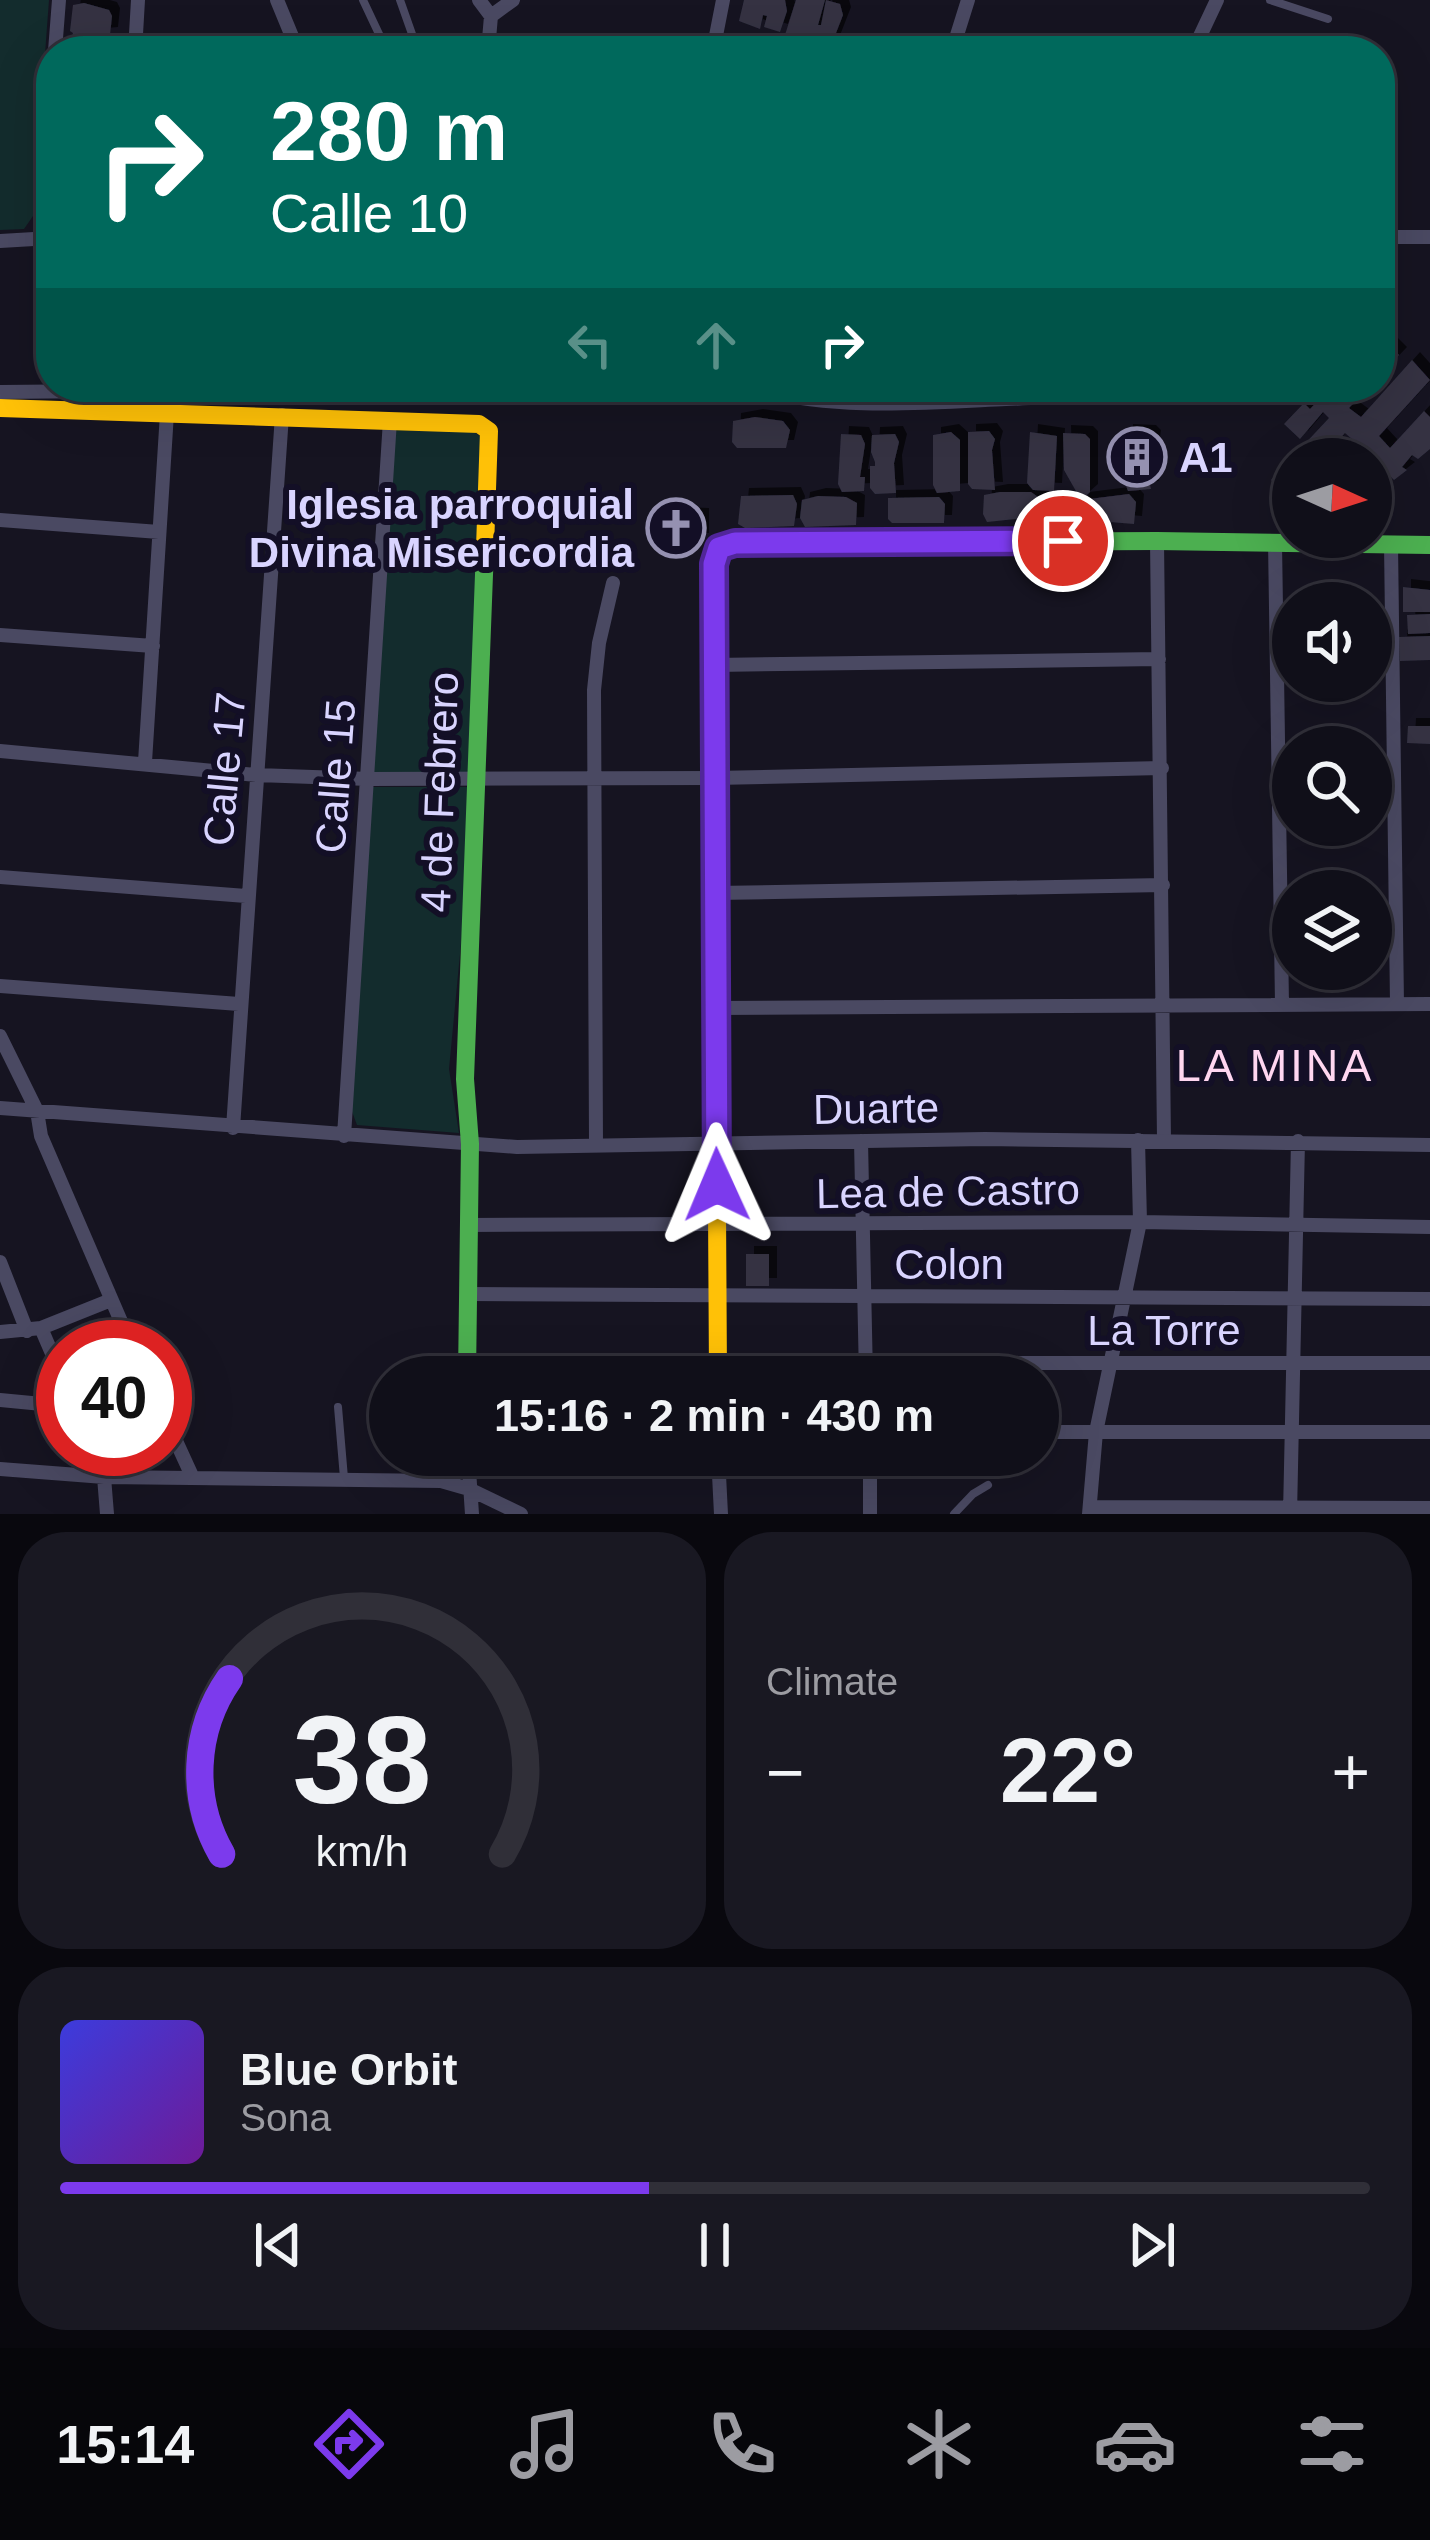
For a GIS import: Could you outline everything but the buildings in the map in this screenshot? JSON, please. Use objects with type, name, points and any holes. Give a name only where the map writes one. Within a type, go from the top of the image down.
[{"type":"street","points":[[56,36],[59,0]]},
{"type":"street","points":[[136,36],[138,0]]},
{"type":"street","points":[[277,0],[292,36]]},
{"type":"street","points":[[479,0],[491,16],[489,36]]},
{"type":"street","points":[[491,16],[513,0]]},
{"type":"street","points":[[715,36],[723,0]]},
{"type":"street","points":[[957,36],[968,0]]},
{"type":"street","points":[[1200,36],[1217,0]]},
{"type":"street","points":[[1395,237],[1430,237]]},
{"type":"street","points":[[0,241],[36,239]]},
{"type":"street","points":[[0,392],[36,392]]},
{"type":"street","points":[[0,408],[390,420]]},
{"type":"street","points":[[146,762],[167,413]]},
{"type":"street","name":"Calle 17","points":[[233,1128],[282,415]]},
{"type":"street","name":"4 de Febrero","points":[[390,420],[478,424],[490,431],[465,1079],[470,1144],[467,1356]]},
{"type":"street","name":"Calle 15","points":[[344,1136],[390,420]]},
{"type":"street","points":[[0,520],[160,532]]},
{"type":"street","points":[[1157,541],[1165,1140]]},
{"type":"street","points":[[718,1356],[714,564],[719,548],[735,543],[1272,542]]},
{"type":"street","points":[[1392,544],[1430,545]]},
{"type":"street","points":[[1275,558],[1282,1004]]},
{"type":"street","points":[[1391,558],[1397,1004]]},
{"type":"street","points":[[596,1143],[594,690],[613,583]]},
{"type":"street","points":[[0,635],[153,646]]},
{"type":"street","points":[[714,665],[1159,659]]},
{"type":"street","points":[[0,751],[257,775],[369,779],[715,778],[1162,768]]},
{"type":"street","points":[[0,878],[246,896]]},
{"type":"street","points":[[716,893],[1163,885]]},
{"type":"street","points":[[0,986],[239,1004]]},
{"type":"street","points":[[716,1008],[1430,1004]]},
{"type":"street","points":[[0,1036],[37,1111],[41,1136],[119,1320]]},
{"type":"street","name":"Duarte","points":[[0,1108],[517,1147],[1138,1140],[1430,1145]]},
{"type":"street","points":[[1138,1140],[1140,1222],[1096,1432],[1090,1511],[1430,1508]]},
{"type":"street","points":[[862,1141],[866,1356]]},
{"type":"street","points":[[1290,1511],[1298,1141]]},
{"type":"street","name":"Lea de Castro","points":[[467,1225],[1140,1222],[1430,1227]]},
{"type":"street","points":[[0,1262],[36,1332]]},
{"type":"street","name":"Colon","points":[[467,1294],[1430,1299]]},
{"type":"street","points":[[0,1333],[34,1329],[110,1300]]},
{"type":"street","name":"La Torre","points":[[1059,1364],[1430,1363]]},
{"type":"street","points":[[0,1400],[36,1403]]},
{"type":"street","points":[[1059,1432],[1430,1432]]},
{"type":"street","points":[[0,1468],[104,1477],[441,1481],[521,1514]]},
{"type":"street","points":[[469,1476],[472,1514]]},
{"type":"street","points":[[719,1476],[722,1514]]},
{"type":"street","points":[[870,1514],[871,1476]]},
{"type":"street","points":[[104,1477],[107,1514]]},
{"type":"lane","points":[[363,0],[380,36]]},
{"type":"lane","points":[[400,0],[413,36]]},
{"type":"lane","points":[[1270,0],[1328,19]]},
{"type":"lane","points":[[338,1408],[344,1479]]},
{"type":"lane","points":[[954,1514],[973,1493],[988,1485]]},
{"type":"green space","points":[[0,0],[49,0],[46,36],[36,36],[33,216],[24,229],[0,230]]},
{"type":"green space","points":[[462,424],[489,442],[471,780],[369,779],[389,426]]},
{"type":"green space","points":[[367,787],[476,787],[449,1069],[459,1133],[357,1125],[347,1098]]},
{"type":"traffic: fast","points":[[715,868],[714,564],[719,548],[735,543],[1157,541],[1430,545]]},
{"type":"traffic: fast","points":[[467,1356],[470,1144],[465,1079],[485,548]]},
{"type":"traffic: slow","points":[[0,408],[479,424],[489,431],[485,548]]},
{"type":"traffic: slow","points":[[715,868],[718,1356]]},
{"type":"place","name":"A1","points":[[1137,457]]},
{"type":"place","name":"Iglesia parroquial Divina Misericordia","points":[[676,528]]},
{"type":"district","name":"LA MINA","points":[[1275,1065]]},
{"type":"route","points":[[717,1185],[714,564],[719,548],[735,543],[1063,541]]}]
